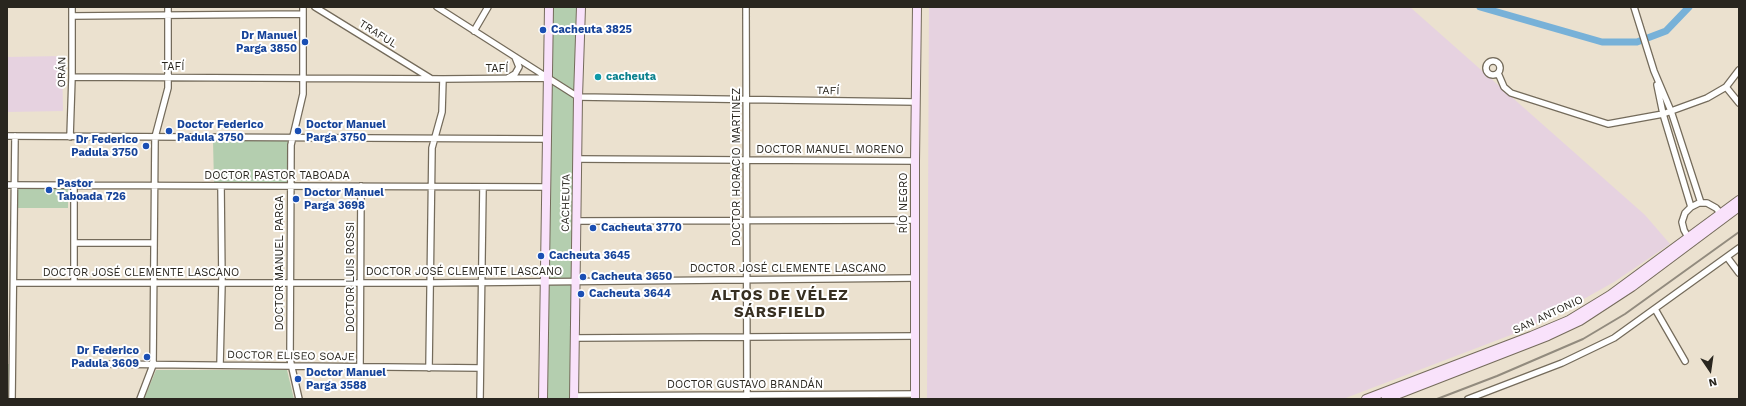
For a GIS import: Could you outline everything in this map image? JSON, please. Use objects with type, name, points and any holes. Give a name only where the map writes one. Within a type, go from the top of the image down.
[{"type":"street","name":"ORÁN","points":[[70,137],[72,7]]},
{"type":"street","points":[[140,399],[153,365],[155,137],[167,95],[168,7]]},
{"type":"street","name":"DOCTOR MANUEL PARGA","points":[[299,399],[291,366],[290,186],[292,138],[301,106],[303,78],[303,7]]},
{"type":"street","name":"TRAFUL","points":[[315,7],[431,79]]},
{"type":"street","points":[[437,7],[578,97]]},
{"type":"street","points":[[474,31],[488,7]]},
{"type":"street","name":"CACHEUTA","points":[[543,399],[549,7]]},
{"type":"street","name":"CACHEUTA","points":[[574,398],[578,97],[581,7]]},
{"type":"street","name":"DOCTOR HORACIO MARTINEZ","points":[[746,7],[747,397]]},
{"type":"street","name":"RÍO NEGRO","points":[[915,397],[915,161],[917,7]]},
{"type":"street","points":[[1634,7],[1654,71],[1663,114],[1691,207]]},
{"type":"street","points":[[72,16],[302,14]]},
{"type":"street","points":[[506,78],[517,72],[519,67],[515,57]]},
{"type":"street","points":[[1498,72],[1504,86],[1511,93],[1598,122],[1616,123],[1663,114],[1708,98],[1726,87],[1739,70]]},
{"type":"street","points":[[1654,71],[1671,111],[1701,203]]},
{"type":"street","name":"TAFÍ","points":[[72,76],[431,79],[548,78]]},
{"type":"street","points":[[430,368],[432,148],[442,112],[443,79]]},
{"type":"street","points":[[1726,87],[1739,103]]},
{"type":"street","name":"TAFÍ","points":[[578,97],[916,102]]},
{"type":"street","points":[[7,136],[547,139]]},
{"type":"street","points":[[12,399],[10,359],[14,283],[15,136]]},
{"type":"street","name":"DOCTOR MANUEL MORENO","points":[[578,159],[915,161]]},
{"type":"street","points":[[1681,172],[1690,168]]},
{"type":"street","name":"DOCTOR PASTOR TABOADA","points":[[7,185],[546,187]]},
{"type":"street","points":[[74,185],[74,283]]},
{"type":"street","points":[[220,365],[222,283],[221,186]]},
{"type":"street","name":"DOCTOR LUIS ROSSI","points":[[360,367],[361,186]]},
{"type":"street","points":[[480,399],[483,187]]},
{"type":"street","name":"SAN ANTONIO","points":[[1386,399],[1564,329],[1613,300],[1722,216],[1739,200]]},
{"type":"street","points":[[1690,240],[1684,230],[1682,222],[1685,213],[1691,207],[1701,203],[1712,205],[1722,216]]},
{"type":"street","name":"SAN ANTONIO","points":[[1722,216],[1739,207]]},
{"type":"street","points":[[577,221],[915,220]]},
{"type":"street","name":"SAN ANTONIO","points":[[1366,399],[1569,320],[1610,295],[1690,240]]},
{"type":"street","points":[[74,243],[154,243]]},
{"type":"street","points":[[1468,399],[1562,363],[1624,332],[1739,248]]},
{"type":"street","points":[[1727,257],[1739,273]]},
{"type":"street","name":"DOCTOR JOSÉ CLEMENTE LASCANO","points":[[14,283],[430,283],[916,278]]},
{"type":"street","points":[[1655,309],[1685,361]]},
{"type":"street","points":[[575,338],[915,336]]},
{"type":"street","name":"DOCTOR ELISEO SOAJE","points":[[102,364],[480,368]]},
{"type":"street","name":"DOCTOR GUSTAVO BRANDÁN","points":[[574,398],[915,397]]},
{"type":"shaded area","points":[[929,7],[1410,7],[1645,215],[1670,244],[1614,282],[1566,309],[1516,333],[1343,399],[927,399]]},
{"type":"shaded area","points":[[62,56],[63,111],[7,112],[7,57]]},
{"type":"green space","points":[[549,7],[581,7],[574,399],[543,399]]},
{"type":"green space","points":[[288,140],[288,184],[214,183],[213,141]]},
{"type":"green space","points":[[18,187],[68,188],[68,208],[18,208]]},
{"type":"green space","points":[[7,364],[10,364],[10,399],[7,399]]},
{"type":"green space","points":[[156,370],[287,370],[294,399],[144,399]]},
{"type":"waterway","points":[[1480,7],[1602,42],[1637,42],[1666,31],[1689,7]]},
{"type":"railway","points":[[1437,399],[1497,376],[1583,339],[1625,314],[1739,232]]},
{"type":"place","name":"Cacheuta 3825","points":[[543,30]]},
{"type":"place","name":"Dr Manuel Parga 3850","points":[[305,42]]},
{"type":"place","name":"cacheuta","points":[[598,77]]},
{"type":"place","name":"Doctor Federico Padula 3750","points":[[169,131]]},
{"type":"place","name":"Doctor Manuel Parga 3750","points":[[298,131]]},
{"type":"place","name":"Dr Federico Padula 3750","points":[[146,146]]},
{"type":"place","name":"Pastor Taboada 726","points":[[49,190]]},
{"type":"place","name":"Doctor Manuel Parga 3698","points":[[296,199]]},
{"type":"place","name":"Cacheuta 3770","points":[[593,228]]},
{"type":"place","name":"Cacheuta 3645","points":[[541,256]]},
{"type":"place","name":"Cacheuta 3650","points":[[583,277]]},
{"type":"place","name":"Cacheuta 3644","points":[[581,294]]},
{"type":"place","name":"Dr Federico Padula 3609","points":[[147,357]]},
{"type":"place","name":"Doctor Manuel Parga 3588","points":[[298,379]]},
{"type":"district","name":"ALTOS DE VÉLEZ SÁRSFIELD","points":[[780,304]]}]
